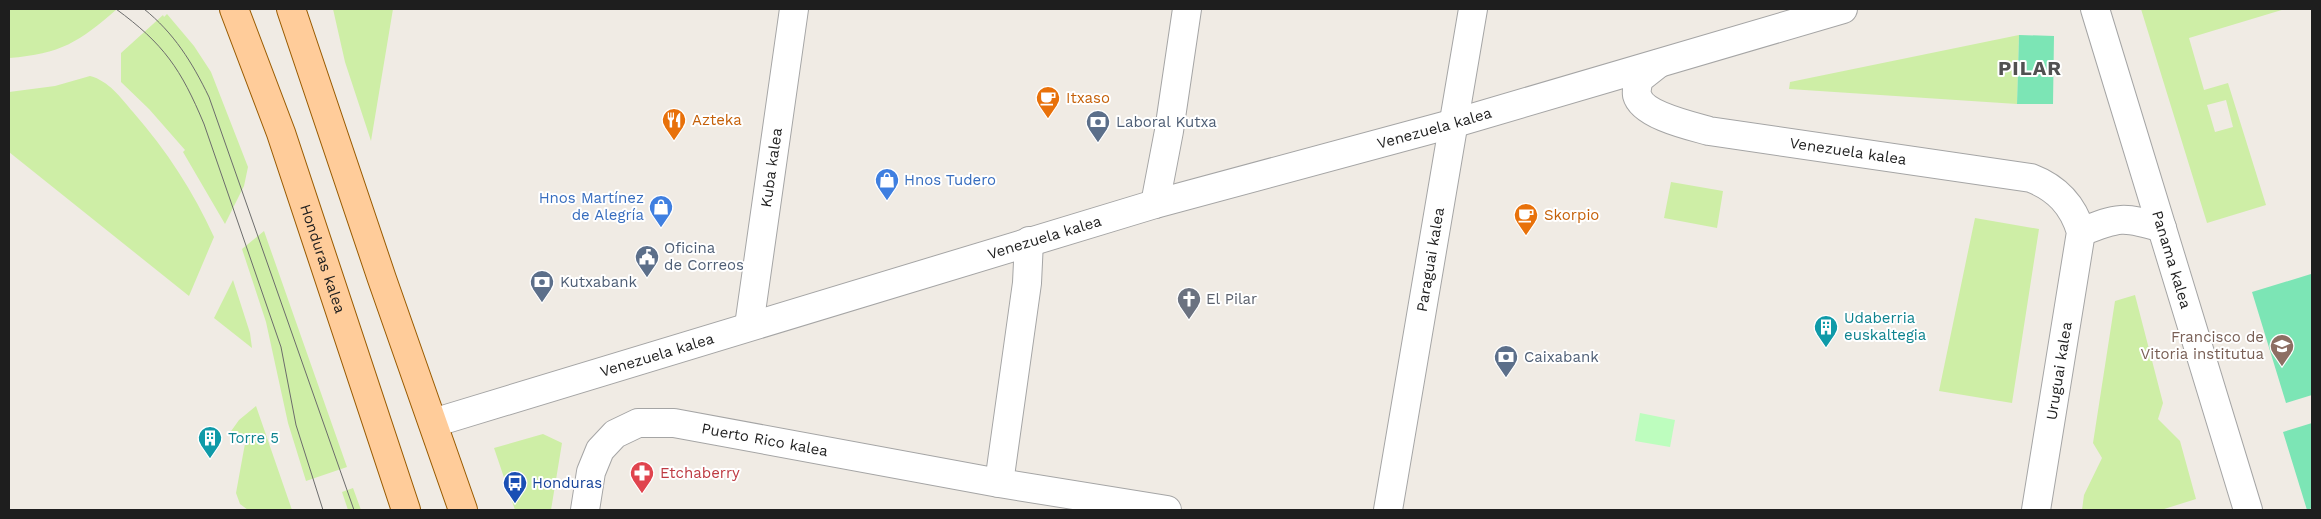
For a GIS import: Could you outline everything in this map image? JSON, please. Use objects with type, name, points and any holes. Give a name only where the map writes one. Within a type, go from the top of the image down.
[{"type":"main road","name":"Honduras kalea","points":[[234,9],[280,133],[406,510]]},
{"type":"main road","points":[[291,9],[382,279],[463,510]]},
{"type":"street","name":"Kuba kalea","points":[[749,326],[794,9]]},
{"type":"street","points":[[1155,204],[1169,131],[1187,9]]},
{"type":"street","name":"Paraguai kalea","points":[[1388,510],[1473,9]]},
{"type":"street","name":"Venezuela kalea","points":[[433,422],[1155,204],[1455,123],[1843,9]]},
{"type":"street","name":"Panama kalea","points":[[2095,9],[2248,510]]},
{"type":"street","name":"Venezuela kalea","points":[[1658,64],[1639,79],[1637,95],[1643,104],[1671,120],[1708,130],[2031,178],[2058,191],[2076,215],[2082,232]]},
{"type":"street","points":[[2082,232],[2112,219],[2134,219],[2162,228]]},
{"type":"street","name":"Uruguai kalea","points":[[2036,510],[2082,232]]},
{"type":"street","points":[[999,483],[1027,283],[1029,241]]},
{"type":"street","name":"Puerto Rico kalea","points":[[585,510],[591,472],[600,450],[615,434],[638,423],[674,422],[999,483],[1167,510]]},
{"type":"green space","points":[[9,9],[117,9],[80,38],[68,44],[42,53],[9,58]]},
{"type":"green space","points":[[333,9],[393,9],[371,141],[345,62]]},
{"type":"green space","points":[[2141,9],[2285,9],[2189,38],[2204,90],[2228,83],[2266,205],[2207,223]],"holes":[[[2226,100],[2233,127],[2215,132],[2207,105]]]},
{"type":"green space","points":[[167,14],[194,46],[211,72],[248,167],[244,186],[225,224],[183,152],[185,150],[149,109],[121,82],[121,53],[163,15],[164,17]]},
{"type":"green space","points":[[2019,35],[2017,104],[1789,89],[1790,82]]},
{"type":"green space","points":[[2019,35],[2054,36],[2053,104],[2017,104]]},
{"type":"green space","points":[[90,76],[97,78],[114,90],[157,142],[188,188],[214,237],[189,296],[9,152],[9,92],[55,86]]},
{"type":"green space","points":[[1671,182],[1723,191],[1717,228],[1664,218]]},
{"type":"green space","points":[[1975,218],[2039,229],[2012,403],[1939,391]]},
{"type":"green space","points":[[264,231],[347,467],[306,481],[288,423],[266,322],[242,249]]},
{"type":"green space","points":[[2311,274],[2312,395],[2286,403],[2252,292]]},
{"type":"green space","points":[[233,280],[250,333],[252,348],[214,318]]},
{"type":"green space","points":[[2135,295],[2163,403],[2158,419],[2180,441],[2196,499],[2161,510],[2082,510],[2084,495],[2102,458],[2093,443],[2115,301]]},
{"type":"green space","points":[[256,406],[292,510],[248,510],[240,504],[236,493],[246,438],[229,434],[239,420]]},
{"type":"green space","points":[[1640,413],[1675,420],[1670,447],[1635,441]]},
{"type":"green space","points":[[2312,423],[2312,508],[2307,510],[2283,432]]},
{"type":"green space","points":[[543,434],[562,443],[551,510],[515,510],[494,448]]},
{"type":"green space","points":[[353,488],[361,510],[348,510],[342,492]]},
{"type":"tram line","points":[[116,9],[147,34],[169,59],[179,73],[204,124],[281,347],[296,425],[323,510]]},
{"type":"tram line","points":[[144,9],[173,38],[196,72],[209,97],[354,510]]},
{"type":"place","name":"Itxaso","points":[[1048,119]]},
{"type":"place","name":"Azteka","points":[[674,141]]},
{"type":"place","name":"Laboral Kutxa","points":[[1098,143]]},
{"type":"place","name":"Hnos Tudero","points":[[887,201]]},
{"type":"place","name":"Hnos Martínez de Alegría","points":[[661,228]]},
{"type":"place","name":"Skorpio","points":[[1526,236]]},
{"type":"place","name":"Oficina de Correos","points":[[647,278]]},
{"type":"place","name":"Kutxabank","points":[[542,303]]},
{"type":"place","name":"El Pilar","points":[[1189,320]]},
{"type":"place","name":"Udaberria euskaltegia","points":[[1826,348]]},
{"type":"place","name":"Francisco de Vitoria institutua","points":[[2282,367]]},
{"type":"place","name":"Caixabank","points":[[1506,378]]},
{"type":"place","name":"Torre 5","points":[[210,459]]},
{"type":"place","name":"Etchaberry","points":[[642,494]]},
{"type":"place","name":"Honduras","points":[[515,504]]},
{"type":"district","name":"PILAR","points":[[2030,68]]}]
